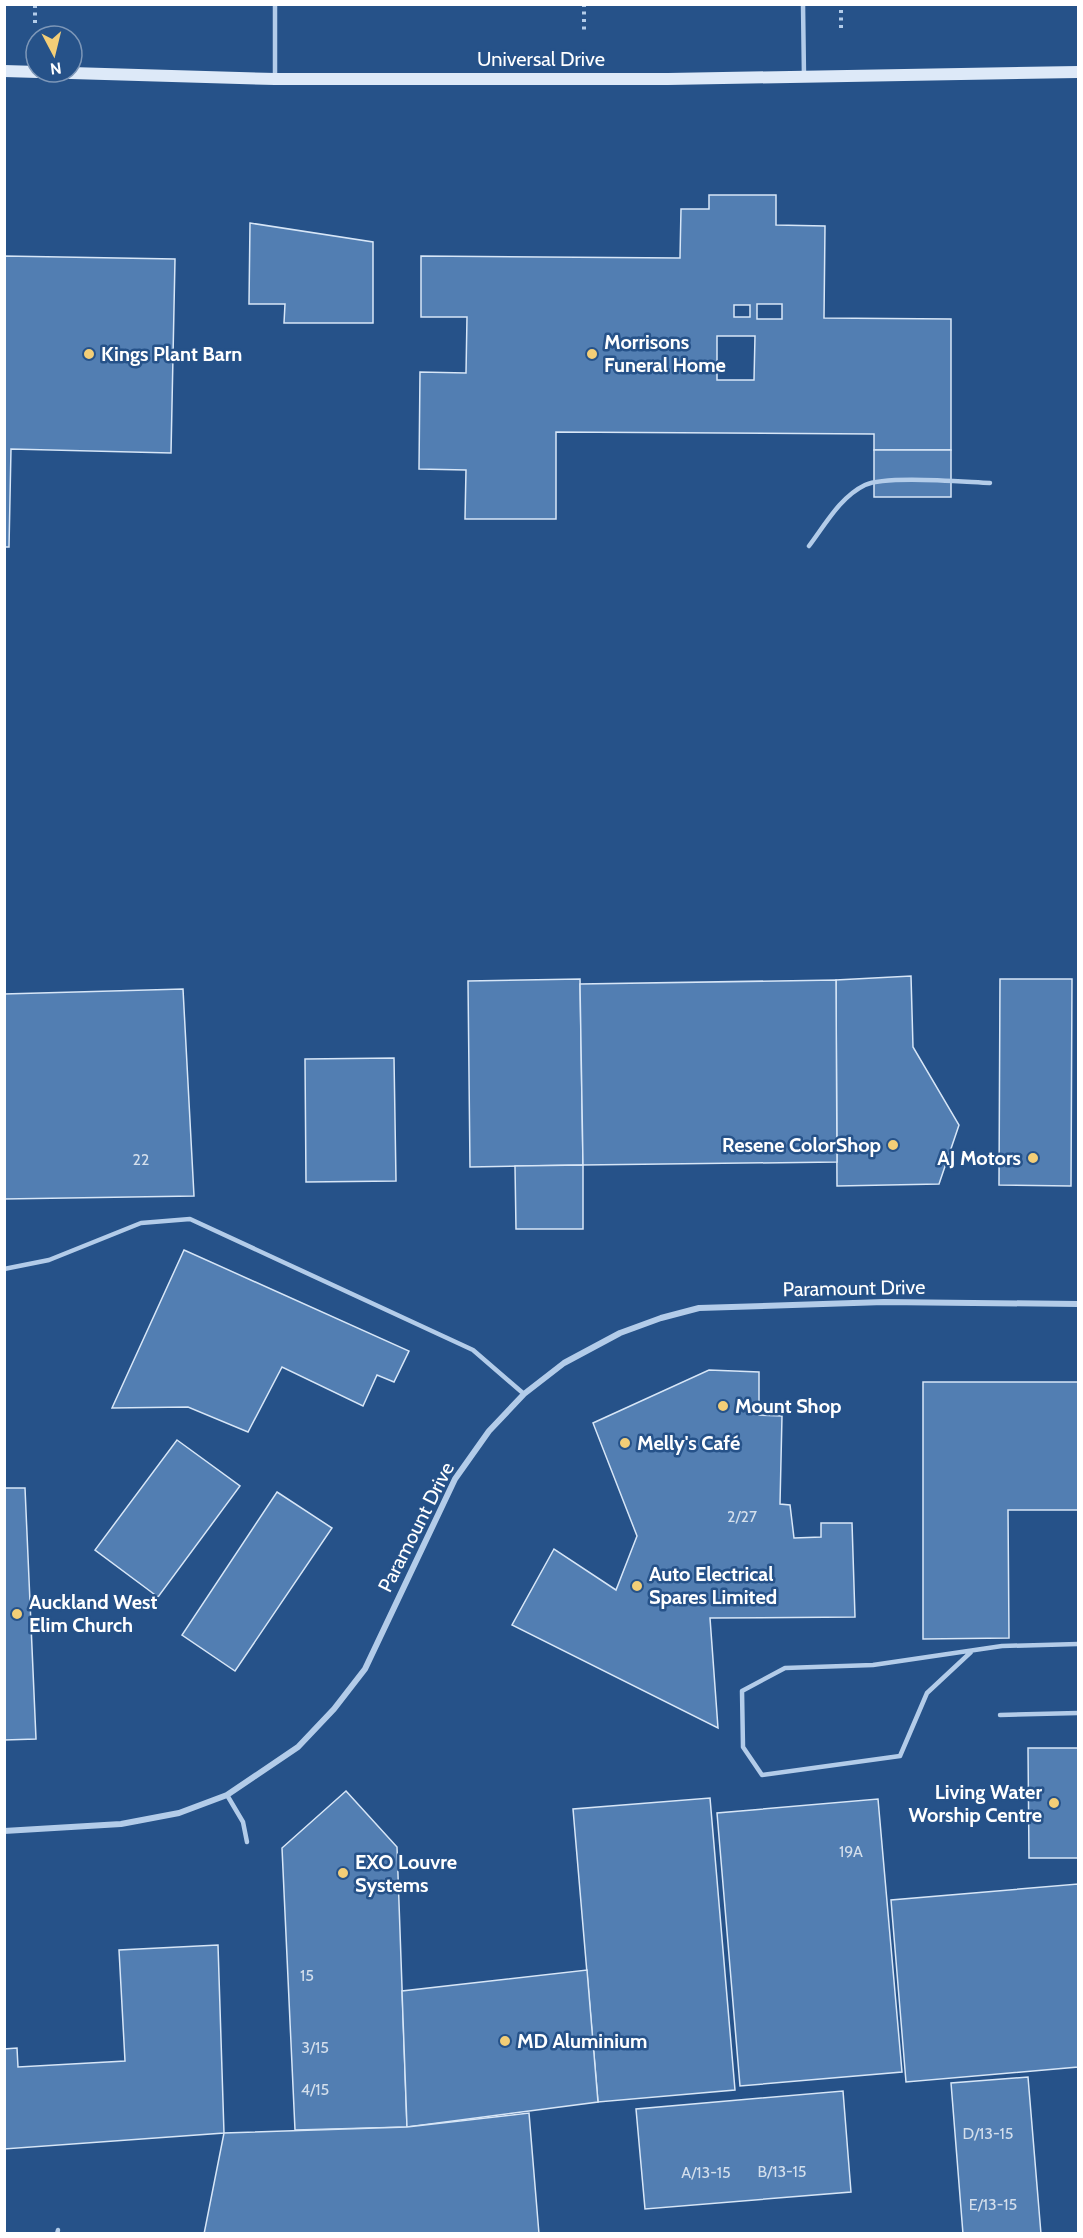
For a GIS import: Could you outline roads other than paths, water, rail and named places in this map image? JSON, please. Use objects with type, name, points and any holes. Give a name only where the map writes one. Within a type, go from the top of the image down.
[{"type":"main road","name":"Universal Drive","points":[[4,71],[206,79],[804,76],[1078,72]]},
{"type":"street","name":"Paramount Drive","points":[[4,1832],[121,1824],[179,1813],[227,1795],[298,1747],[334,1708],[365,1669],[455,1479],[489,1431],[524,1394],[564,1363],[620,1333],[661,1318],[699,1308],[884,1302],[1078,1304]]},
{"type":"lane","points":[[275,4],[275,79]]},
{"type":"lane","points":[[803,4],[804,76]]},
{"type":"lane","points":[[809,546],[839,505],[866,485],[890,481],[990,483]]},
{"type":"lane","points":[[4,1269],[50,1260],[141,1223],[190,1219],[473,1350],[524,1394]]},
{"type":"lane","points":[[970,1652],[927,1693],[900,1756],[762,1775],[743,1747],[742,1691],[785,1668],[873,1665],[1002,1646],[1078,1644]]},
{"type":"lane","points":[[1000,1715],[1078,1713]]},
{"type":"lane","points":[[227,1795],[243,1822],[247,1842]]},
{"type":"place","name":"Kings Plant Barn","points":[[89,354]]},
{"type":"place","name":"Morrisons Funeral Home","points":[[592,354]]},
{"type":"place","name":"Resene ColorShop","points":[[893,1145]]},
{"type":"place","name":"AJ Motors","points":[[1033,1158]]},
{"type":"place","name":"Mount Shop","points":[[723,1406]]},
{"type":"place","name":"Melly's Café","points":[[625,1443]]},
{"type":"place","name":"Auto Electrical Spares Limited","points":[[637,1586]]},
{"type":"place","name":"Auckland West Elim Church","points":[[17,1614]]},
{"type":"place","name":"Living Water Worship Centre","points":[[1054,1803]]},
{"type":"place","name":"EXO Louvre Systems","points":[[343,1873]]},
{"type":"place","name":"MD Aluminium","points":[[505,2041]]}]
